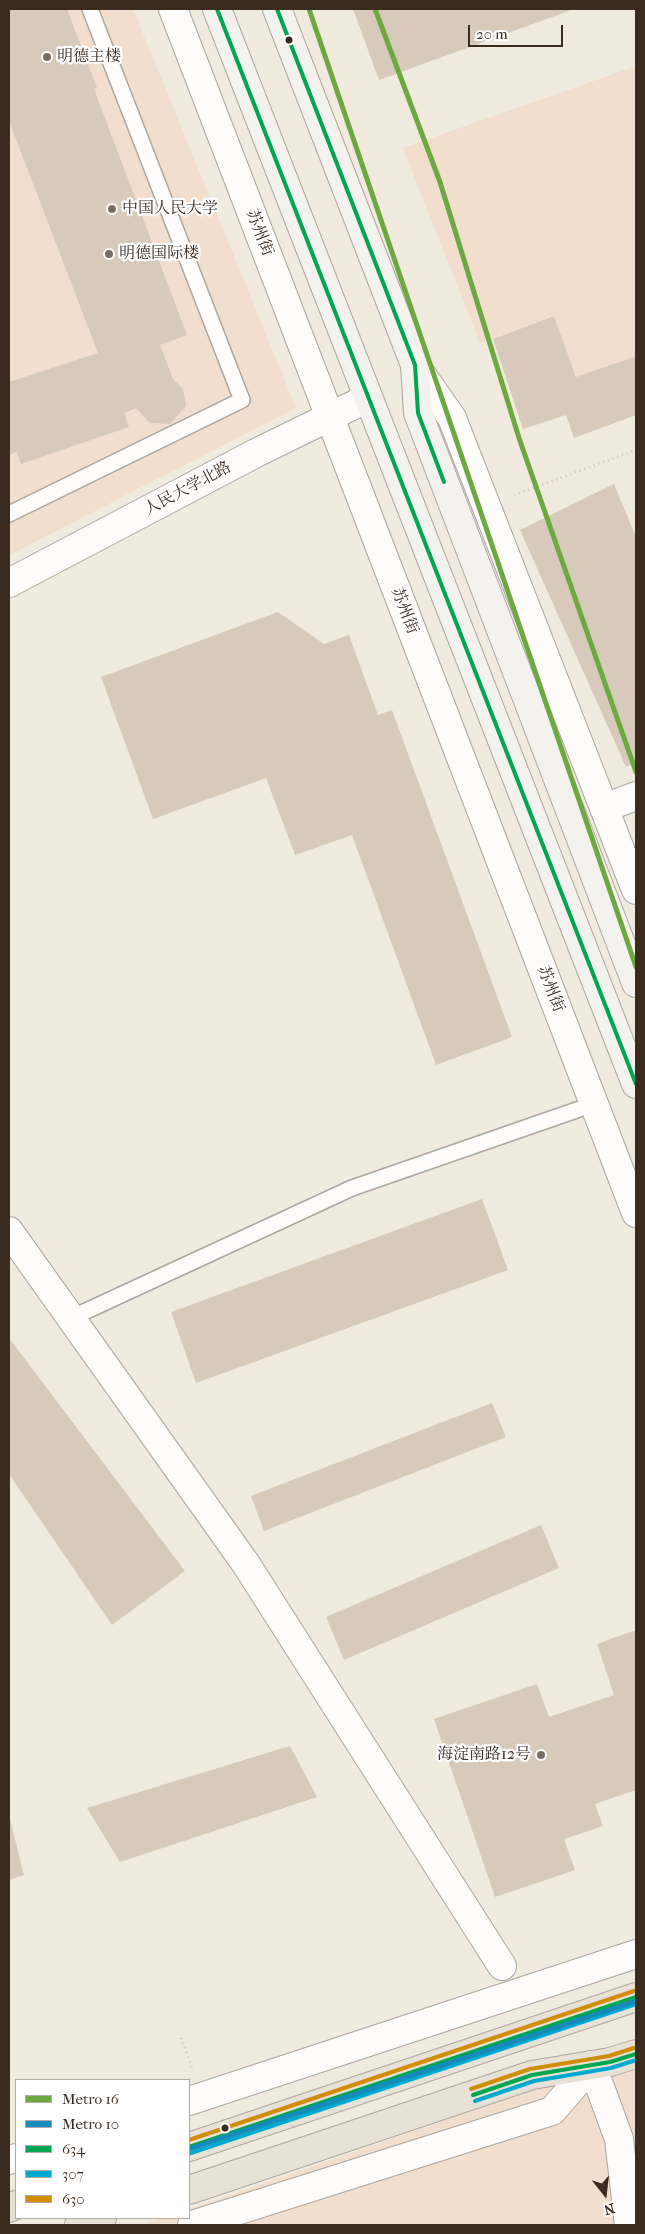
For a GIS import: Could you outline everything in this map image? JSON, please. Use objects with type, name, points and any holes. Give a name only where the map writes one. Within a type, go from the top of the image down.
[{"type":"main road","points":[[217,9],[636,1084]]},
{"type":"main road","points":[[277,9],[415,364],[418,413],[636,983]]},
{"type":"main road","points":[[190,2147],[636,1997]]},
{"type":"main road","points":[[190,2190],[532,2075],[610,2062],[636,2054]]},
{"type":"main road","points":[[79,2225],[99,2219]]},
{"type":"street","name":"苏州街","points":[[173,9],[636,1213]]},
{"type":"street","points":[[415,364],[452,418],[636,890]]},
{"type":"street","name":"人民大学北路","points":[[9,583],[368,398]]},
{"type":"street","points":[[604,808],[636,796]]},
{"type":"street","points":[[9,1231],[246,1564],[502,1966]]},
{"type":"street","points":[[190,2101],[636,1954]]},
{"type":"street","points":[[192,2225],[552,2111],[592,2065],[618,2138],[629,2225]]},
{"type":"lane","points":[[9,514],[242,400],[90,9]]},
{"type":"lane","points":[[71,1318],[352,1188],[594,1104]]},
{"type":"path","points":[[486,505],[636,450]]},
{"type":"shaded area","name":"中国人民大学","points":[[9,9],[133,9],[296,408],[9,555]]},
{"type":"shaded area","points":[[636,66],[636,356],[576,377],[554,316],[480,343],[403,148]]},
{"type":"shaded area","points":[[636,2054],[636,2225],[141,2225],[159,2219],[190,2219],[190,2209]]},
{"type":"building","name":"明德国际楼","points":[[9,9],[67,9],[97,88],[94,89],[187,335],[160,345],[173,379],[183,389],[186,406],[170,424],[150,423],[136,408],[124,413],[129,427],[21,464],[17,452],[9,455],[9,382],[98,353],[9,121]]},
{"type":"building","points":[[353,9],[574,9],[379,80]]},
{"type":"building","points":[[554,316],[576,377],[636,356],[636,415],[574,438],[566,415],[523,429],[493,339]]},
{"type":"building","points":[[614,484],[636,537],[636,763],[626,767],[520,530]]},
{"type":"building","points":[[278,612],[324,644],[349,635],[378,715],[392,710],[512,1037],[436,1065],[352,835],[295,855],[266,778],[153,819],[101,677]]},
{"type":"building","points":[[482,1199],[508,1270],[196,1383],[171,1312]]},
{"type":"building","points":[[9,1338],[185,1571],[112,1625],[9,1474]]},
{"type":"building","points":[[492,1403],[506,1437],[264,1531],[251,1496]]},
{"type":"building","points":[[541,1525],[559,1568],[344,1660],[326,1617]]},
{"type":"building","name":"海淀南路12号","points":[[636,1630],[636,1790],[595,1804],[603,1826],[564,1839],[575,1870],[495,1897],[434,1719],[537,1684],[549,1717],[614,1695],[597,1644]]},
{"type":"building","points":[[290,1746],[317,1797],[120,1862],[87,1808]]},
{"type":"building","points":[[9,1820],[24,1875],[9,1880]]},
{"type":"metro line","name":"16","points":[[309,9],[636,967]]},
{"type":"metro line","name":"16","points":[[375,9],[440,182],[519,438],[636,772]]},
{"type":"metro line","name":"10","points":[[190,2149],[636,2001]]},
{"type":"transit line","name":"634","points":[[217,9],[636,1084]]},
{"type":"transit line","name":"634","points":[[277,9],[415,365],[418,413],[444,482]]},
{"type":"transit line","name":"630","points":[[190,2140],[634,1991]]},
{"type":"transit line","name":"634","points":[[190,2147],[636,1997]]},
{"type":"transit line","name":"307","points":[[191,2153],[636,2004]]},
{"type":"transit line","name":"630","points":[[471,2089],[530,2069],[609,2056],[634,2048]]},
{"type":"transit line","name":"634","points":[[473,2095],[532,2075],[610,2062],[636,2054]]},
{"type":"transit line","name":"307","points":[[475,2101],[534,2081],[611,2068],[636,2060]]},
{"type":"place","name":"明德主楼","points":[[47,57]]},
{"type":"place","name":"中国人民大学","points":[[112,209]]},
{"type":"place","name":"明德国际楼","points":[[109,254]]},
{"type":"place","name":"海淀南路12号","points":[[541,1755]]}]
